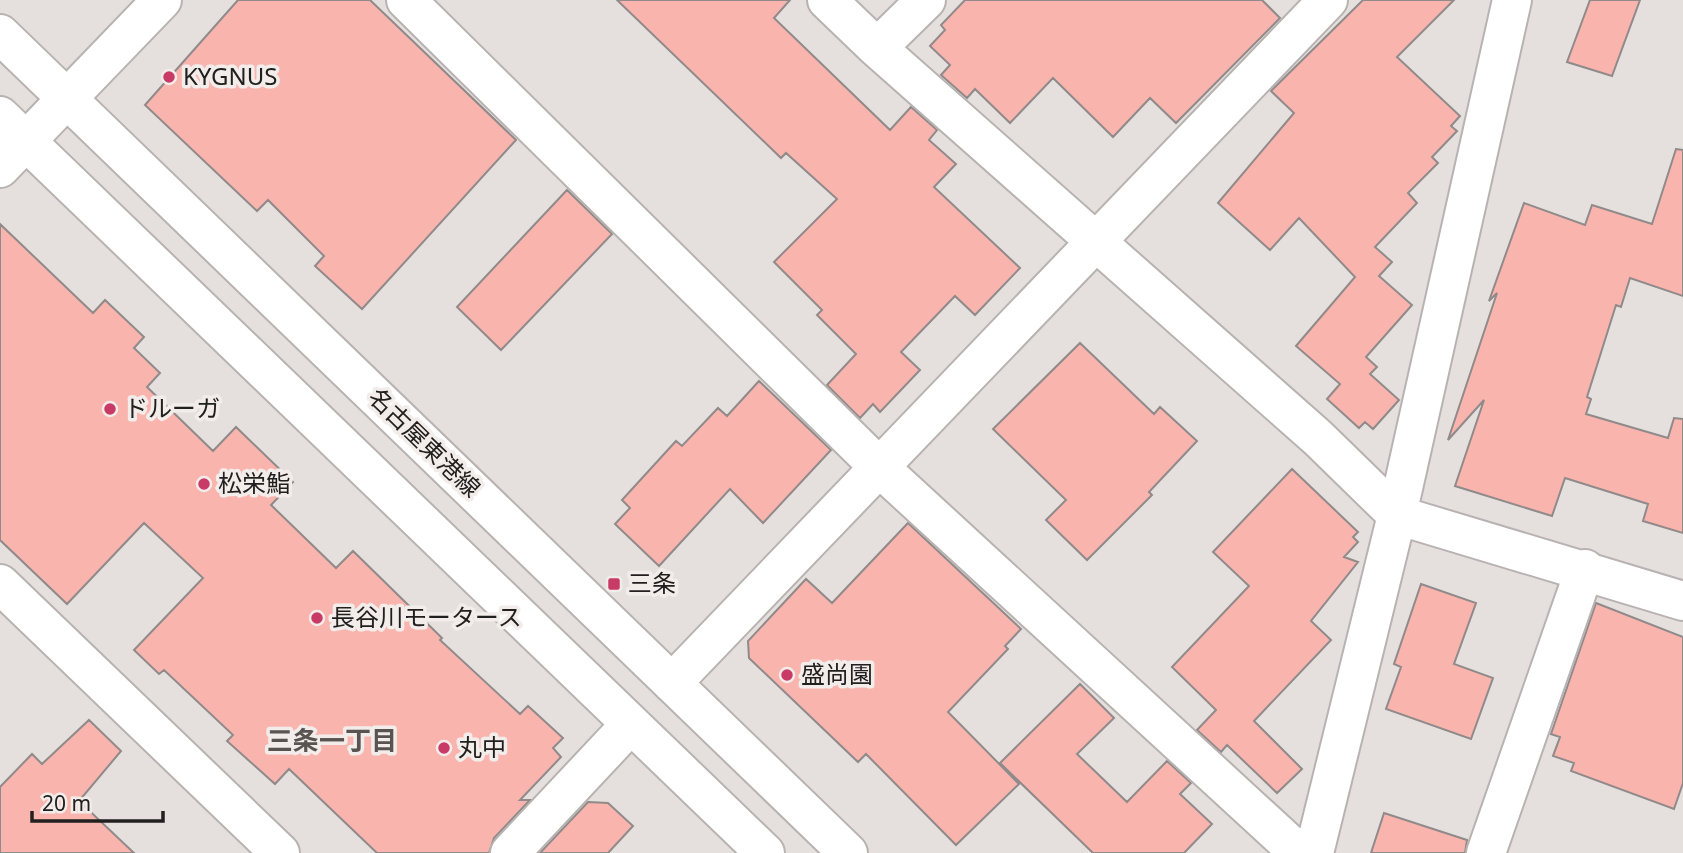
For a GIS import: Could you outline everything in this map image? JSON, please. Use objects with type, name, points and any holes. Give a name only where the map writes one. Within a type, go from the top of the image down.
[{"type":"street","points":[[0,168],[13,129],[68,99],[162,0]]},
{"type":"street","points":[[406,0],[879,467],[1299,853]]},
{"type":"street","points":[[827,0],[877,48],[1318,438],[1397,515],[1683,600]]},
{"type":"street","points":[[877,48],[926,0]]},
{"type":"street","points":[[672,682],[1328,0]]},
{"type":"street","points":[[1314,853],[1397,515],[1512,0]]},
{"type":"street","name":"名古屋東港線","points":[[0,34],[848,853]]},
{"type":"street","points":[[13,129],[629,725],[765,853]]},
{"type":"street","points":[[1486,853],[1585,569]]},
{"type":"street","points":[[0,584],[280,853]]},
{"type":"street","points":[[510,853],[629,725]]},
{"type":"building","points":[[238,0],[370,0],[516,140],[362,309],[315,266],[324,256],[268,200],[257,211],[145,105]]},
{"type":"building","points":[[617,0],[790,0],[774,18],[890,130],[911,107],[937,130],[929,140],[956,164],[934,187],[1020,268],[975,315],[955,296],[901,352],[920,370],[880,412],[873,404],[860,418],[827,385],[856,354],[817,315],[822,310],[774,262],[837,199],[786,153],[781,158]]},
{"type":"building","points":[[965,0],[1262,0],[1280,18],[1176,123],[1150,98],[1113,137],[1053,78],[1010,123],[975,89],[967,98],[941,75],[950,65],[930,46],[945,30],[941,25]]},
{"type":"building","points":[[1363,0],[1454,0],[1397,57],[1460,116],[1451,126],[1457,131],[1432,157],[1438,163],[1408,193],[1417,203],[1375,247],[1392,262],[1379,276],[1412,305],[1366,357],[1377,367],[1370,374],[1399,400],[1373,429],[1365,422],[1359,428],[1327,399],[1340,384],[1296,346],[1355,277],[1299,218],[1270,250],[1218,203],[1294,113],[1271,91]]},
{"type":"building","points":[[1590,0],[1640,0],[1612,76],[1567,62]]},
{"type":"building","points":[[1676,149],[1683,150],[1683,296],[1630,278],[1621,307],[1616,305],[1587,397],[1591,399],[1586,414],[1668,438],[1674,418],[1683,419],[1683,533],[1643,521],[1648,504],[1565,478],[1552,516],[1455,486],[1484,400],[1448,440],[1497,293],[1489,301],[1524,203],[1585,225],[1592,205],[1652,224]]},
{"type":"building","points":[[567,190],[612,234],[501,350],[457,307]]},
{"type":"building","points":[[0,224],[93,313],[105,300],[144,337],[134,348],[160,373],[147,387],[213,451],[236,427],[293,482],[271,505],[336,568],[353,551],[442,638],[440,640],[520,714],[528,706],[563,738],[553,748],[561,757],[520,800],[530,800],[494,838],[489,853],[377,853],[289,769],[275,784],[227,741],[233,735],[164,670],[159,674],[134,650],[203,578],[144,523],[67,604],[0,540]]},
{"type":"building","points":[[1080,343],[1154,414],[1160,407],[1197,441],[1149,492],[1152,495],[1087,560],[1046,520],[1066,500],[993,429]]},
{"type":"building","points":[[759,381],[831,450],[763,523],[730,489],[659,566],[615,524],[630,508],[622,500],[676,441],[682,446],[718,408],[727,416]]},
{"type":"building","points":[[1292,469],[1358,532],[1353,537],[1358,542],[1344,557],[1358,562],[1311,621],[1331,640],[1254,721],[1302,769],[1277,793],[1227,745],[1221,752],[1197,730],[1216,710],[1172,667],[1249,586],[1213,552]]},
{"type":"building","points":[[908,523],[1021,629],[1005,646],[1008,649],[948,712],[1019,784],[956,845],[866,754],[858,762],[749,658],[748,641],[806,579],[832,603]]},
{"type":"building","points":[[1421,584],[1476,603],[1454,664],[1493,678],[1471,739],[1386,709],[1401,667],[1394,664]]},
{"type":"building","points":[[1596,603],[1683,637],[1683,783],[1674,809],[1571,771],[1574,763],[1553,756],[1560,737],[1551,734]]},
{"type":"building","points":[[1080,684],[1114,718],[1077,754],[1127,802],[1167,761],[1191,783],[1180,794],[1212,824],[1184,853],[1093,853],[1000,763]]},
{"type":"building","points":[[89,720],[121,751],[79,801],[134,853],[0,853],[0,787],[32,754],[42,764]]},
{"type":"building","points":[[588,802],[608,803],[633,826],[608,853],[540,853]]},
{"type":"building","points":[[1384,813],[1467,840],[1465,853],[1371,853]]},
{"type":"place","name":"KYGNUS","points":[[169,77]]},
{"type":"place","name":"ドルーガ","points":[[110,409]]},
{"type":"place","name":"松栄鮨","points":[[204,484]]},
{"type":"place","name":"三条","points":[[614,584]]},
{"type":"place","name":"長谷川モータース","points":[[317,618]]},
{"type":"place","name":"盛尚園","points":[[787,675]]},
{"type":"place","name":"丸中","points":[[444,748]]},
{"type":"district","name":"三条一丁目","points":[[332,741]]}]
